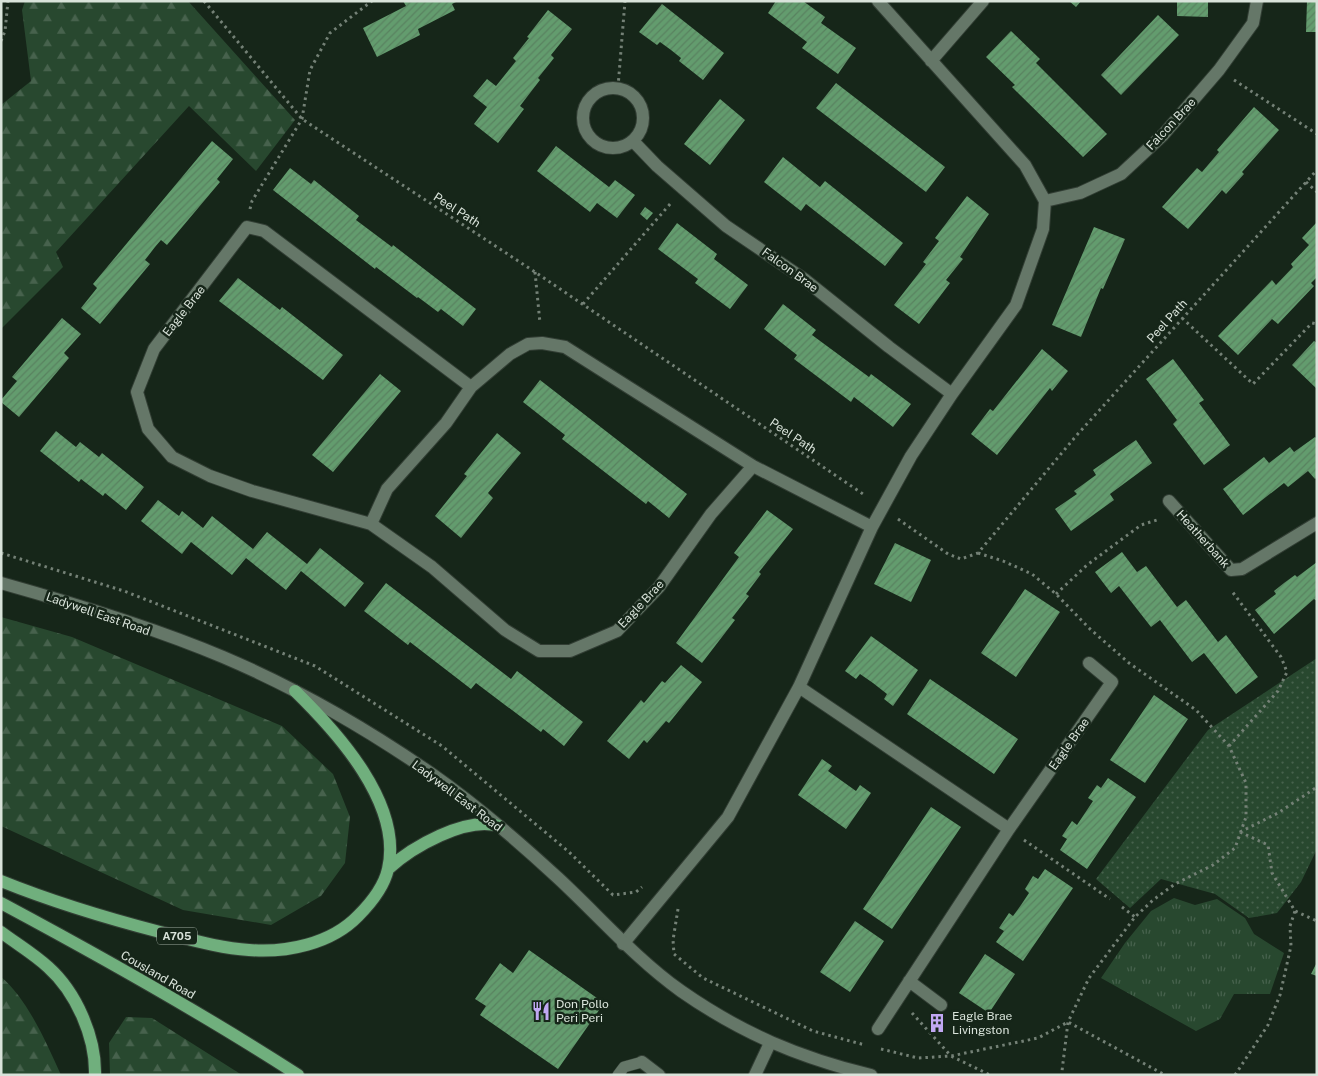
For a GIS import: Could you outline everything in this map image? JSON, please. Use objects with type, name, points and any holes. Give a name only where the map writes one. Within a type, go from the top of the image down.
[{"type":"main road","points":[[295,691],[338,734],[351,750],[365,774],[387,824],[388,869]]},
{"type":"main road","points":[[388,869],[403,856],[439,836],[476,826],[490,824],[500,826]]},
{"type":"main road","name":"A705","points":[[1,881],[99,916],[209,945],[250,950],[282,949],[311,944],[333,935],[353,922],[369,905],[388,869]]},
{"type":"main road","name":"Cousland Road","points":[[1,903],[78,944],[256,1048],[298,1075]]},
{"type":"main road","points":[[1,932],[48,967],[68,991],[82,1018],[92,1044],[95,1075]]},
{"type":"street","points":[[624,944],[728,818],[799,687],[872,526],[911,456],[952,394],[1016,305],[1043,229],[1045,201],[1025,165],[878,1]]},
{"type":"street","points":[[931,61],[983,1]]},
{"type":"street","name":"Falcon Brae","points":[[1045,201],[1080,193],[1121,174],[1163,135],[1219,70],[1253,23],[1257,1]]},
{"type":"street","points":[[608,87],[618,87],[628,91],[641,105],[643,125],[633,141],[614,148],[604,147],[594,142],[583,126],[585,106],[590,97],[608,87]]},
{"type":"street","name":"Falcon Brae","points":[[633,141],[657,166],[726,226],[804,279],[889,347],[952,394]]},
{"type":"street","points":[[247,227],[264,231],[471,386]]},
{"type":"street","name":"Eagle Brae","points":[[247,227],[154,349],[137,392],[148,429],[172,457],[210,476],[252,491],[371,524],[432,567],[505,630],[539,651],[570,650],[617,631],[659,587],[711,514],[753,466]]},
{"type":"street","points":[[371,524],[387,488],[446,423],[471,386],[510,354],[528,344],[542,343],[565,347],[753,466],[872,526]]},
{"type":"street","name":"Heatherbank","points":[[1169,501],[1231,570],[1242,569],[1317,523]]},
{"type":"street","name":"Ladywell East Road","points":[[1,583],[71,603],[223,657],[295,691],[432,774],[500,826],[558,878],[624,944],[681,990],[731,1023],[770,1043],[841,1068],[871,1075]]},
{"type":"street","name":"Eagle Brae","points":[[878,1029],[1009,829],[1112,682],[1089,663]]},
{"type":"street","points":[[799,687],[1009,829]]},
{"type":"street","points":[[909,981],[941,1005]]},
{"type":"street","points":[[755,1075],[770,1043]]},
{"type":"street","points":[[642,1062],[659,1075]]},
{"type":"lane","points":[[618,1075],[624,1067],[642,1062]]},
{"type":"path","points":[[1,41],[5,31],[8,1]]},
{"type":"path","name":"Peel Path","points":[[204,1],[302,119],[583,304],[948,554],[961,559],[978,553],[1076,436],[1317,170]]},
{"type":"path","points":[[247,227],[252,201],[302,119],[310,70],[330,33],[372,1]]},
{"type":"path","points":[[618,87],[625,1]]},
{"type":"path","points":[[1219,70],[1317,134]]},
{"type":"path","points":[[1306,182],[1317,192]]},
{"type":"path","points":[[583,304],[684,188]]},
{"type":"path","points":[[535,272],[542,343]]},
{"type":"path","points":[[1182,318],[1253,384],[1312,323],[1317,324]]},
{"type":"path","points":[[1056,594],[1087,565],[1141,525],[1180,514]]},
{"type":"path","points":[[1,553],[124,591],[315,666],[442,746],[569,852],[613,895],[636,892],[650,880],[669,891],[678,904],[674,954],[703,978],[813,1031],[870,1046]]},
{"type":"path","points":[[978,553],[1003,560],[1032,574],[1129,663],[1196,710],[1229,746],[1246,783],[1246,817],[1234,848],[1213,865],[1176,884],[1153,900],[1135,916],[1089,978],[1068,1022],[1062,1071]]},
{"type":"path","points":[[1229,746],[1278,692],[1287,672],[1281,657],[1231,590],[1231,570]]},
{"type":"path","points":[[1240,832],[1278,813],[1317,787]]},
{"type":"path","points":[[1009,829],[1110,899]]},
{"type":"path","points":[[1240,832],[1268,845],[1272,873],[1295,911],[1317,921]]},
{"type":"path","points":[[1122,908],[1135,916]]},
{"type":"path","points":[[1236,1075],[1268,1025],[1280,995],[1292,946],[1290,926],[1295,911]]},
{"type":"path","points":[[899,998],[951,1056],[990,1075]]},
{"type":"path","points":[[880,1048],[918,1058],[951,1056],[1038,1038],[1068,1022]]},
{"type":"path","points":[[1068,1022],[1165,1075]]},
{"type":"green space","points":[[25,1],[188,1],[295,120],[256,171],[189,106],[56,252],[63,267],[1,329],[1,105],[31,81],[22,10]]},
{"type":"green space","points":[[1,617],[72,637],[282,726],[333,774],[350,817],[345,863],[321,896],[271,925],[183,910],[1,826]]},
{"type":"green space","points":[[1317,658],[1317,849],[1301,882],[1277,913],[1249,918],[1215,894],[1161,879],[1130,908],[1096,879],[1208,730]]},
{"type":"green space","points":[[1174,898],[1195,905],[1217,899],[1245,918],[1254,934],[1284,953],[1270,994],[1234,994],[1220,1019],[1196,1031],[1101,978],[1125,943],[1151,911]]},
{"type":"green space","points":[[1,977],[28,1009],[61,1075],[1,1075]]},
{"type":"green space","points":[[126,1017],[152,1018],[242,1075],[110,1075],[109,1043]]},
{"type":"building","points":[[403,1],[458,1],[452,4],[455,10],[418,29],[420,35],[377,57],[363,28],[406,6]]},
{"type":"building","points":[[776,1],[803,1],[825,17],[821,23],[856,48],[838,74],[802,48],[807,42],[768,13]]},
{"type":"building","points":[[1069,1],[1081,1],[1076,7]]},
{"type":"building","points":[[1177,1],[1208,1],[1208,17],[1177,16]]},
{"type":"building","points":[[1307,1],[1317,1],[1317,32],[1306,32]]},
{"type":"building","points":[[662,4],[724,53],[703,80],[679,61],[681,58],[671,50],[660,42],[657,45],[639,32]]},
{"type":"building","points":[[548,10],[572,29],[551,55],[554,58],[520,106],[524,109],[498,143],[474,124],[487,107],[473,96],[487,79],[496,86],[516,61],[513,58]]},
{"type":"building","points":[[1158,15],[1179,35],[1121,95],[1101,75]]},
{"type":"building","points":[[1011,31],[1040,59],[1036,63],[1107,134],[1083,157],[1012,87],[1015,85],[986,57]]},
{"type":"building","points":[[836,83],[945,167],[926,192],[816,108]]},
{"type":"building","points":[[720,99],[745,120],[710,165],[684,144]]},
{"type":"building","points":[[1254,107],[1279,130],[1242,172],[1244,174],[1226,194],[1222,190],[1188,229],[1162,207],[1197,168],[1202,172],[1219,152],[1217,150]]},
{"type":"building","points":[[212,141],[233,159],[217,179],[220,182],[167,245],[161,240],[155,247],[145,260],[150,264],[100,324],[81,308],[97,288],[93,284]]},
{"type":"building","points":[[556,146],[609,187],[615,180],[635,195],[617,218],[597,203],[590,212],[537,171]]},
{"type":"building","points":[[783,157],[820,187],[825,181],[903,243],[885,266],[806,204],[801,211],[764,182]]},
{"type":"building","points":[[290,168],[311,184],[314,180],[359,216],[356,220],[392,247],[393,245],[476,309],[463,326],[441,309],[438,312],[376,267],[375,269],[273,190]]},
{"type":"building","points":[[967,196],[989,214],[960,257],[963,259],[946,280],[950,283],[919,324],[894,305],[926,264],[923,262],[939,241],[935,238]]},
{"type":"building","points":[[645,207],[653,213],[647,220],[640,214]]},
{"type":"building","points":[[1317,222],[1317,277],[1311,283],[1314,286],[1278,324],[1272,319],[1238,355],[1218,336],[1272,280],[1276,285],[1293,267],[1291,264],[1309,245],[1302,238]]},
{"type":"building","points":[[677,223],[717,254],[714,259],[748,285],[730,309],[695,283],[698,279],[658,249]]},
{"type":"building","points":[[1094,227],[1125,239],[1103,289],[1101,288],[1081,337],[1052,325]]},
{"type":"building","points":[[238,278],[280,310],[282,307],[343,355],[323,380],[219,301]]},
{"type":"building","points":[[783,304],[816,330],[812,335],[869,377],[871,374],[911,404],[893,427],[854,397],[851,402],[794,359],[797,355],[764,329]]},
{"type":"building","points":[[62,318],[81,334],[64,353],[69,358],[19,417],[1,400],[17,381],[12,377]]},
{"type":"building","points":[[1314,341],[1317,343],[1317,389],[1292,365]]},
{"type":"building","points":[[1042,349],[1068,371],[1052,391],[1050,388],[997,455],[971,434],[990,409],[993,411]]},
{"type":"building","points":[[1173,359],[1204,400],[1199,403],[1230,445],[1204,465],[1173,424],[1177,420],[1146,379]]},
{"type":"building","points":[[380,374],[401,391],[333,472],[312,455]]},
{"type":"building","points":[[540,380],[687,494],[669,518],[648,501],[646,504],[562,439],[565,435],[523,402]]},
{"type":"building","points":[[56,431],[76,447],[80,442],[99,457],[102,453],[144,487],[126,510],[105,493],[103,496],[81,479],[79,482],[40,451]]},
{"type":"building","points":[[497,433],[521,453],[488,493],[493,498],[461,538],[435,516],[467,476],[464,474]]},
{"type":"building","points":[[1315,437],[1317,439],[1317,477],[1315,479],[1308,471],[1288,487],[1284,483],[1243,515],[1223,489],[1264,457],[1269,463],[1290,447],[1294,452]]},
{"type":"building","points":[[1136,440],[1152,463],[1110,494],[1114,500],[1071,531],[1055,509],[1077,494],[1074,491],[1096,475],[1093,470]]},
{"type":"building","points":[[158,500],[179,516],[182,511],[203,528],[212,516],[253,549],[267,532],[307,564],[320,548],[364,583],[345,607],[301,571],[286,590],[246,558],[232,575],[191,542],[182,554],[141,521]]},
{"type":"building","points":[[767,510],[793,529],[759,572],[761,574],[746,594],[749,596],[732,618],[735,620],[702,663],[676,643],[739,557],[734,553]]},
{"type":"building","points":[[895,543],[931,560],[911,602],[874,584]]},
{"type":"building","points":[[1122,552],[1137,572],[1146,566],[1177,607],[1186,600],[1218,642],[1226,635],[1258,677],[1236,694],[1204,653],[1192,662],[1160,620],[1151,627],[1119,586],[1111,593],[1095,572]]},
{"type":"building","points":[[1317,562],[1317,601],[1314,599],[1274,634],[1255,610],[1276,594],[1274,591],[1284,583],[1295,575],[1297,577]]},
{"type":"building","points":[[386,583],[511,679],[517,671],[583,722],[564,746],[543,729],[541,732],[476,683],[471,689],[410,642],[408,645],[364,611]]},
{"type":"building","points":[[1025,589],[1060,612],[1016,677],[981,653]]},
{"type":"building","points":[[871,636],[918,670],[893,706],[884,699],[887,694],[873,683],[860,674],[856,679],[845,671]]},
{"type":"building","points":[[681,665],[702,682],[669,723],[666,721],[647,743],[644,740],[629,759],[607,741],[641,700],[644,703],[662,681],[665,683]]},
{"type":"building","points":[[930,679],[1018,739],[994,774],[907,714]]},
{"type":"building","points":[[1154,695],[1188,719],[1145,783],[1110,760]]},
{"type":"building","points":[[822,759],[832,766],[828,771],[856,791],[860,785],[871,793],[846,829],[798,795]]},
{"type":"building","points":[[1108,778],[1136,797],[1087,869],[1060,850],[1067,839],[1062,836],[1072,821],[1077,825],[1093,801],[1088,798],[1097,785],[1101,788]]},
{"type":"building","points":[[931,807],[961,827],[892,929],[863,909]]},
{"type":"building","points":[[1045,869],[1073,888],[1023,961],[996,942],[1004,931],[999,928],[1009,913],[1013,916],[1029,893],[1025,889],[1033,876],[1038,879]]},
{"type":"building","points":[[855,921],[884,941],[850,992],[820,972]]},
{"type":"building","name":"Don Pollo Peri Peri","points":[[529,950],[604,1003],[558,1069],[480,1015],[486,1006],[475,999],[500,963],[513,973]]},
{"type":"building","points":[[985,954],[1015,974],[989,1013],[959,993]]},
{"type":"building","points":[[1317,962],[1317,976],[1311,974]]},
{"type":"building","name":"Eagle Brae Livingston","points":[[936,1017],[943,1022],[938,1029],[931,1024]]},
{"type":"place","name":"Don Pollo Peri Peri","points":[[541,1011]]},
{"type":"place","name":"Eagle Brae Livingston","points":[[937,1023]]}]
